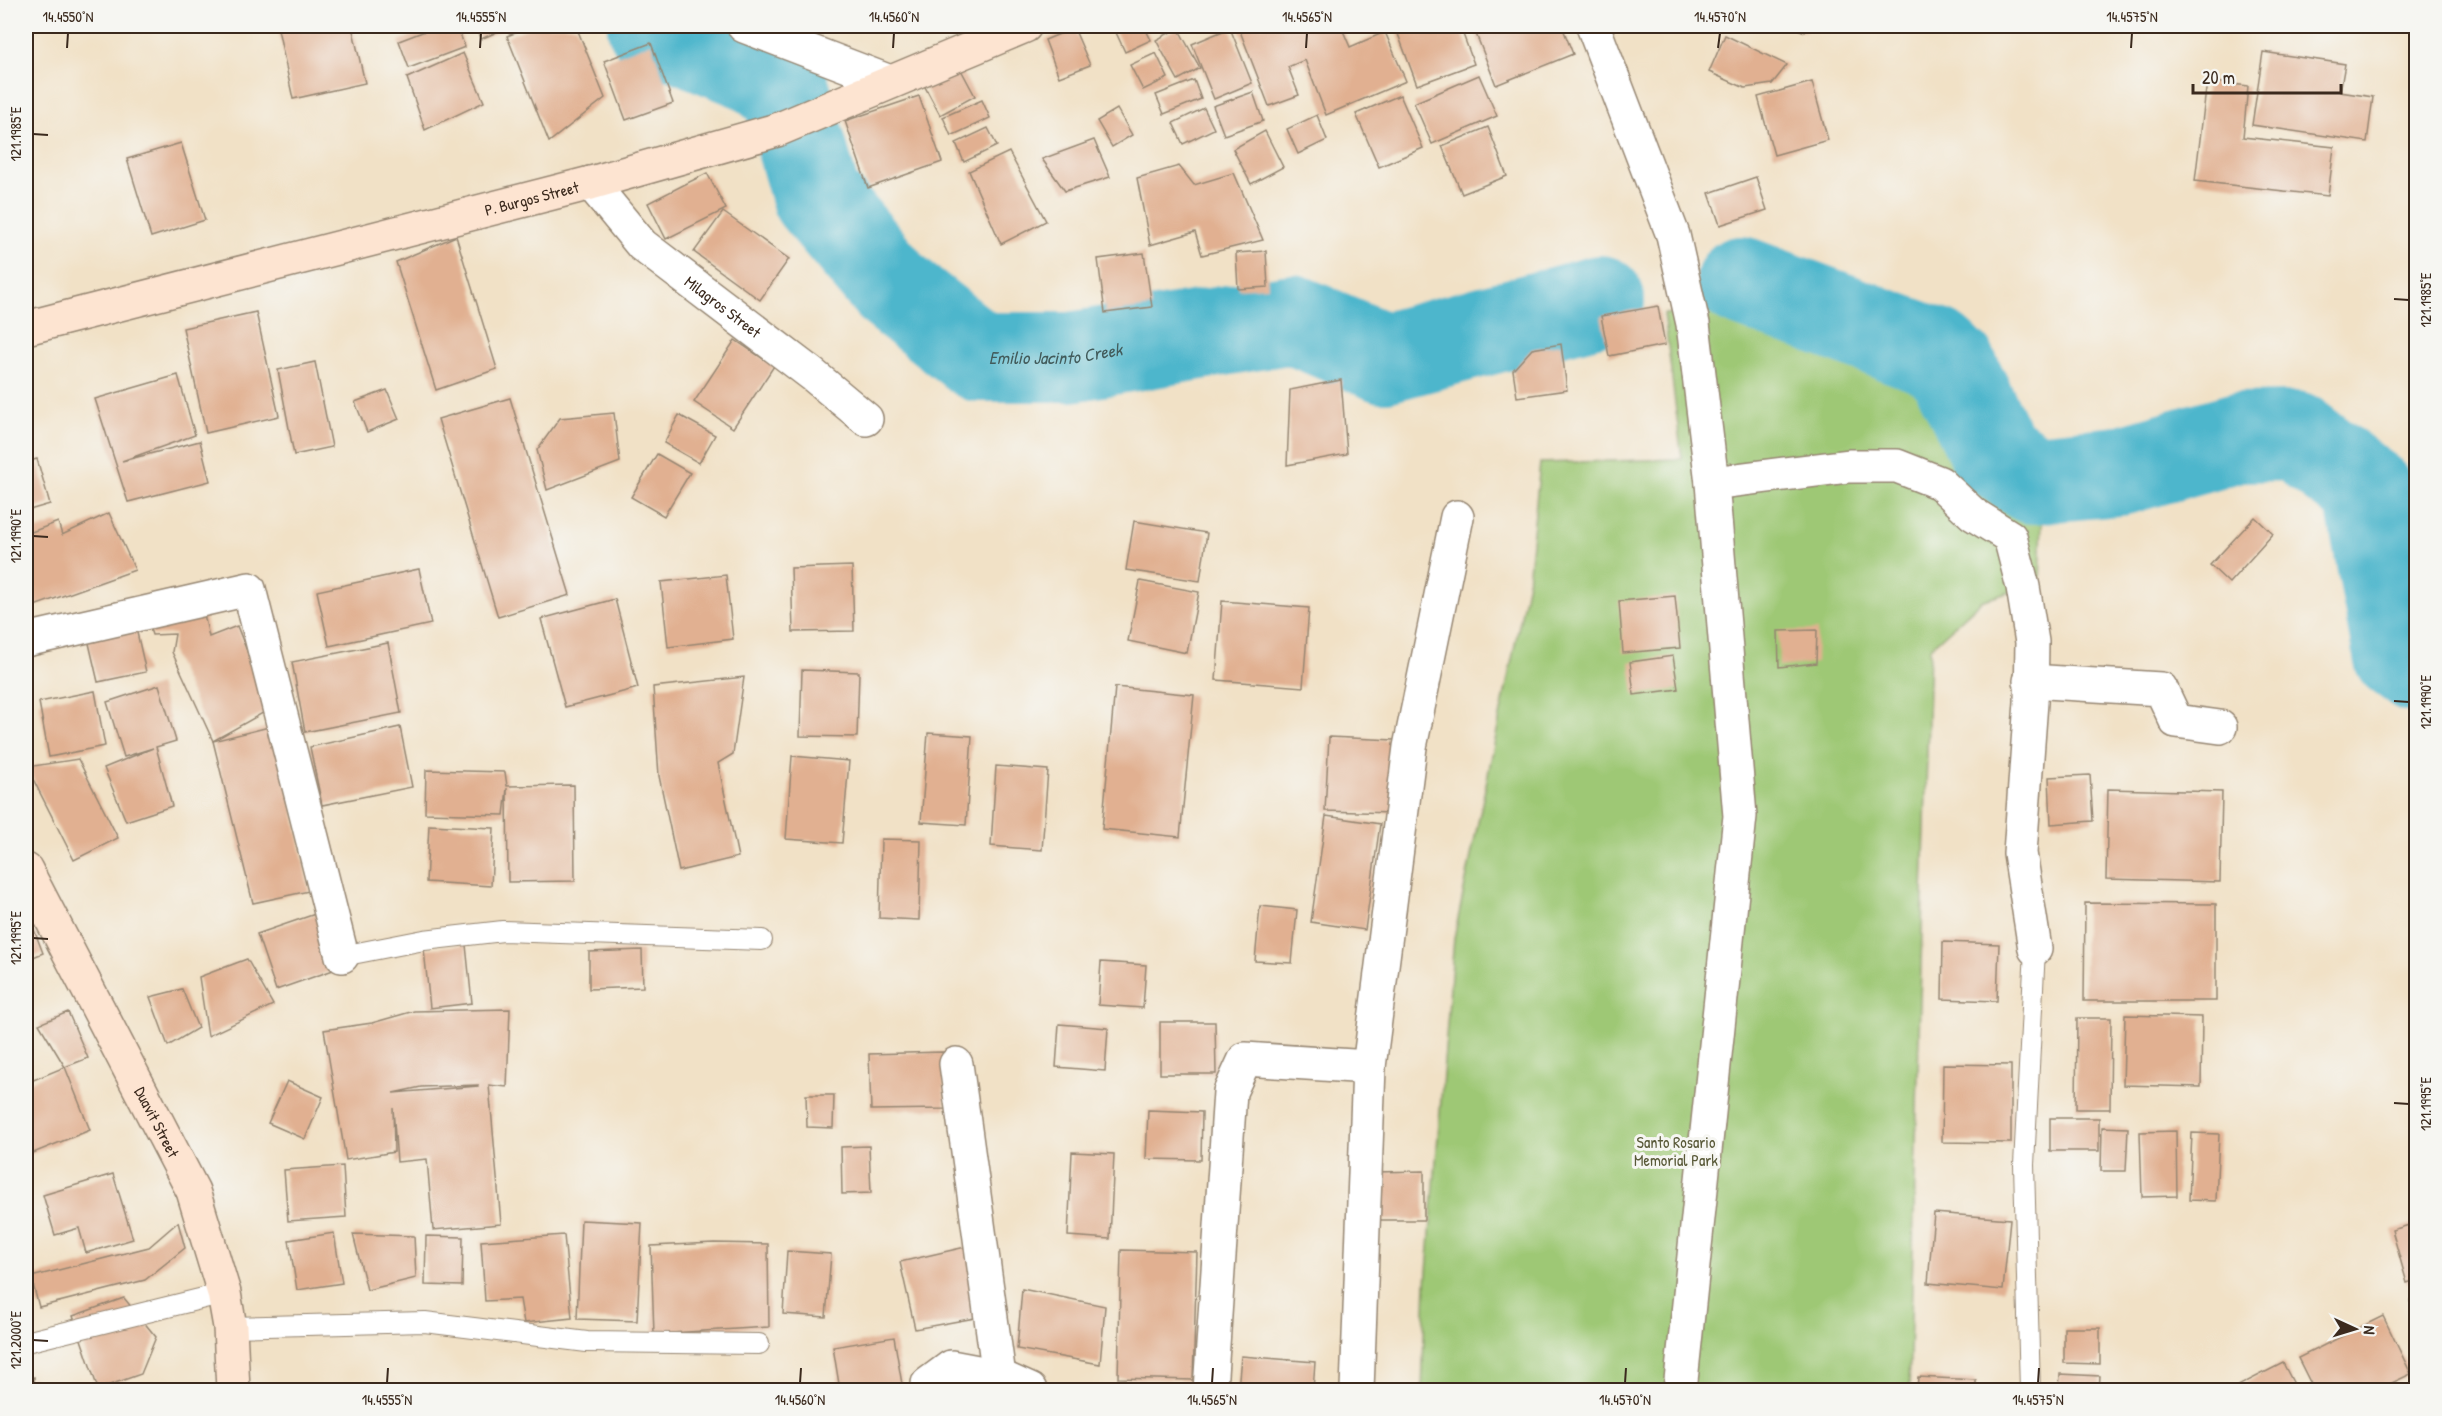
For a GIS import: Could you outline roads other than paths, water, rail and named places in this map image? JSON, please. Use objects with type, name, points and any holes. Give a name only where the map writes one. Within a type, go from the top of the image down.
[{"type":"street","points":[[744,26],[890,82]]},
{"type":"street","name":"P. Burgos Street","points":[[26,328],[591,183],[777,130],[1025,26]]},
{"type":"street","points":[[1593,26],[1673,235],[1693,324],[1712,483],[1740,816],[1680,1390]]},
{"type":"street","name":"Milagros Street","points":[[591,183],[642,244],[813,375],[866,419]]},
{"type":"street","points":[[1712,483],[1858,466],[1897,466],[1940,483],[1973,514],[2010,537],[2023,587],[2032,642],[2020,853],[2035,948]]},
{"type":"street","points":[[1357,1390],[1369,1067],[1410,747],[1457,517]]},
{"type":"street","points":[[26,640],[249,589],[342,956]]},
{"type":"street","points":[[2030,681],[2161,689],[2176,721],[2220,726]]},
{"type":"street","name":"Duavit Street","points":[[26,870],[193,1191],[224,1293],[230,1327],[233,1390]]},
{"type":"street","points":[[1210,1390],[1230,1092],[1245,1059],[1369,1067]]},
{"type":"street","points":[[956,1064],[999,1376]]},
{"type":"street","points":[[928,1390],[928,1384],[951,1367],[999,1376],[1030,1390]]},
{"type":"lane","points":[[342,956],[424,940],[503,931],[762,940]]},
{"type":"lane","points":[[2030,1390],[2024,1165],[2035,948]]},
{"type":"lane","points":[[26,1342],[224,1293]]},
{"type":"lane","points":[[230,1327],[425,1322],[587,1342],[759,1344]]},
{"type":"waterway","name":"Emilio Jacinto Creek","points":[[652,26],[756,68],[786,92],[816,197],[893,289],[979,357],[1071,357],[1292,319],[1384,358],[1600,300]]},
{"type":"waterway","points":[[1741,281],[1936,353],[1953,368],[1994,452],[2033,479],[2119,471],[2238,437],[2295,436],[2368,491],[2398,655],[2416,668]]},
{"type":"park label","name":"Santo Rosario Memorial Park","points":[[1676,1151]]}]
